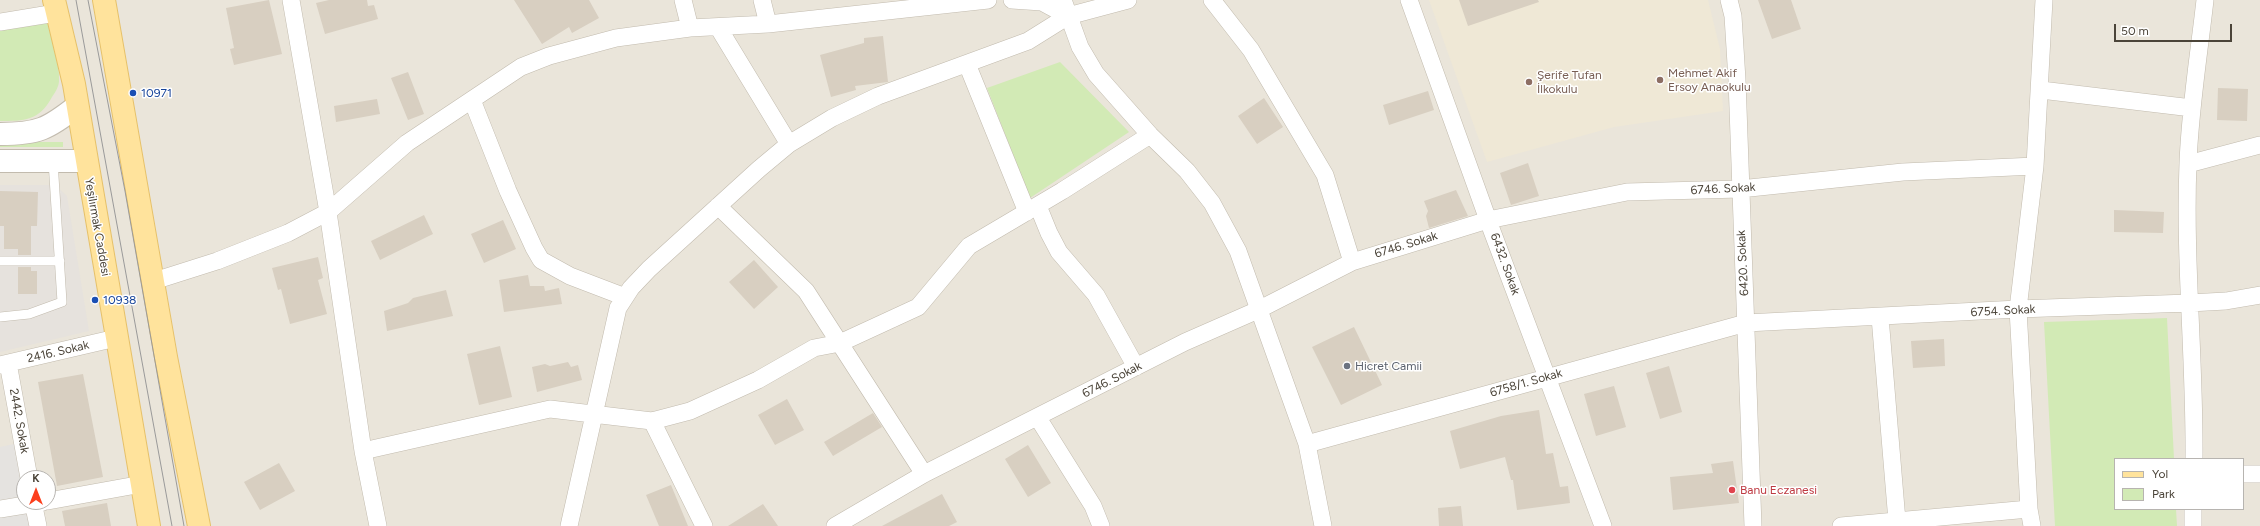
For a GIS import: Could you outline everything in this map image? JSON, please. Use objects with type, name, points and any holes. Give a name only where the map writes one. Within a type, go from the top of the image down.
[{"type":"main road","points":[[104,0],[199,526]]},
{"type":"main road","name":"Yeşilırmak Caddesi","points":[[55,6],[77,106],[149,526]]},
{"type":"street","points":[[292,0],[328,212],[363,451],[378,526]]},
{"type":"street","points":[[683,0],[690,28]]},
{"type":"street","points":[[762,0],[768,24]]},
{"type":"street","points":[[154,281],[217,261],[267,241],[328,212],[407,143],[521,67],[549,56],[616,38],[690,28],[768,24],[988,0]]},
{"type":"street","points":[[1012,0],[1042,2],[1066,8],[1128,0]]},
{"type":"street","points":[[1212,0],[1251,50],[1325,175],[1352,262]]},
{"type":"street","name":"6432. Sokak","points":[[1409,0],[1488,220],[1603,526]]},
{"type":"street","name":"6420. Sokak","points":[[1729,0],[1733,16],[1753,526]]},
{"type":"street","points":[[2032,526],[2029,509],[2018,309],[2035,166],[2041,90],[2044,0]]},
{"type":"street","points":[[2194,458],[2194,408],[2189,303],[2188,164],[2192,108],[2205,0]]},
{"type":"street","points":[[0,22],[55,6]]},
{"type":"street","points":[[569,526],[592,415],[618,308],[625,297],[654,264],[759,169],[789,144],[832,118],[878,96],[1028,40],[1066,8]]},
{"type":"street","points":[[1066,8],[1080,47],[1096,74],[1150,135],[1186,171],[1212,203],[1238,251],[1307,444],[1323,526]]},
{"type":"street","points":[[718,27],[789,144]]},
{"type":"street","points":[[967,64],[1032,209],[1049,233],[1059,252],[1096,296],[1136,367]]},
{"type":"street","points":[[2041,90],[2192,108]]},
{"type":"street","points":[[472,100],[508,191],[541,260],[570,276],[625,297]]},
{"type":"street","points":[[0,134],[39,131],[50,126],[77,106]]},
{"type":"street","points":[[363,451],[550,409],[652,421],[690,411],[758,380],[814,348],[840,343],[918,307],[969,246],[1032,209],[1150,135]]},
{"type":"street","points":[[2188,164],[2260,145]]},
{"type":"street","points":[[0,160],[86,161]]},
{"type":"street","name":"6746. Sokak","points":[[835,526],[924,474],[1038,418],[1136,367],[1258,310],[1352,262],[1488,220],[1627,192],[1740,189],[1903,172],[2035,166]]},
{"type":"street","points":[[718,206],[806,291],[924,474]]},
{"type":"street","name":"6754. Sokak","points":[[1746,323],[2018,309],[2226,301],[2260,295]]},
{"type":"street","points":[[1880,317],[1897,521]]},
{"type":"street","name":"6758/1. Sokak","points":[[1307,444],[1746,323]]},
{"type":"street","name":"2416. Sokak","points":[[4,364],[116,338]]},
{"type":"street","name":"2442. Sokak","points":[[4,364],[27,470]]},
{"type":"street","points":[[1038,418],[1093,506],[1101,526]]},
{"type":"street","points":[[652,421],[704,526]]},
{"type":"street","points":[[2244,474],[2260,474]]},
{"type":"street","points":[[56,499],[142,484]]},
{"type":"street","points":[[0,509],[16,506]]},
{"type":"street","points":[[1841,526],[2029,509]]},
{"type":"street","points":[[38,526],[39,510]]},
{"type":"street","points":[[2193,510],[2193,526]]},
{"type":"lane","points":[[0,317],[29,314],[62,302],[53,161]]},
{"type":"lane","points":[[0,261],[60,261]]},
{"type":"shaded area","points":[[0,0],[2260,0],[2260,526],[0,526]]},
{"type":"shaded area","name":"Şerife Tufan İlkokulu","points":[[1429,0],[1708,0],[1720,49],[1723,111],[1614,127],[1487,162]]},
{"type":"shaded area","points":[[0,185],[55,185],[67,196],[89,331],[0,352]]},
{"type":"shaded area","points":[[23,442],[23,470],[16,470],[16,510],[29,510],[38,526],[0,526],[0,447]]},
{"type":"green space","points":[[47,20],[58,66],[59,81],[57,89],[47,105],[36,115],[24,120],[0,121],[0,28]]},
{"type":"green space","points":[[1060,62],[1129,132],[1030,198],[987,88]]},
{"type":"green space","points":[[0,142],[63,142],[63,147],[0,147]]},
{"type":"green space","points":[[2167,318],[2174,458],[2114,458],[2114,510],[2176,510],[2177,526],[2055,526],[2044,322]]},
{"type":"building","points":[[269,0],[282,54],[234,65],[230,49],[234,48],[226,8]]},
{"type":"building","points":[[329,0],[367,0],[368,6],[374,5],[378,19],[325,34],[316,3]]},
{"type":"building","points":[[514,0],[589,0],[599,18],[572,33],[569,27],[542,44]]},
{"type":"building","points":[[1459,0],[1538,0],[1539,2],[1468,26]]},
{"type":"building","points":[[1758,0],[1791,0],[1801,29],[1772,39]]},
{"type":"building","points":[[883,36],[888,82],[855,86],[856,90],[831,97],[820,55],[864,43],[864,38]]},
{"type":"building","points":[[408,72],[424,114],[408,120],[391,78]]},
{"type":"building","points":[[2218,88],[2248,89],[2247,121],[2217,120]]},
{"type":"building","points":[[1428,91],[1434,110],[1389,125],[1383,105]]},
{"type":"building","points":[[1264,98],[1283,127],[1257,144],[1238,116]]},
{"type":"building","points":[[377,99],[380,114],[336,122],[334,106]]},
{"type":"building","points":[[1528,163],[1539,196],[1511,205],[1500,173]]},
{"type":"building","points":[[1456,190],[1468,216],[1429,228],[1426,216],[1428,211],[1424,201]]},
{"type":"building","points":[[0,191],[38,192],[37,226],[31,226],[31,255],[18,255],[18,249],[4,249],[4,226],[0,226]]},
{"type":"building","points":[[2114,210],[2164,212],[2163,233],[2114,232]]},
{"type":"building","points":[[424,215],[433,234],[380,260],[371,241]]},
{"type":"building","points":[[503,220],[516,249],[484,263],[471,234]]},
{"type":"building","points":[[318,257],[323,278],[318,280],[327,314],[290,324],[281,289],[278,290],[272,268]]},
{"type":"building","points":[[754,260],[778,287],[754,309],[729,282]]},
{"type":"building","points":[[18,267],[31,267],[31,271],[37,271],[37,294],[18,294]]},
{"type":"building","points":[[528,275],[530,286],[544,286],[545,291],[559,288],[562,304],[504,312],[499,280]]},
{"type":"building","points":[[446,290],[453,316],[387,331],[384,311],[408,303],[413,298]]},
{"type":"building","name":"Hicret Camii","points":[[1354,327],[1382,385],[1341,405],[1312,347]]},
{"type":"building","points":[[1944,339],[1945,366],[1913,368],[1911,341]]},
{"type":"building","points":[[500,346],[512,397],[479,405],[467,354]]},
{"type":"building","points":[[568,362],[571,367],[578,365],[582,380],[537,392],[532,367],[545,364],[550,366]]},
{"type":"building","points":[[1669,366],[1682,412],[1660,419],[1646,373]]},
{"type":"building","points":[[83,374],[103,477],[57,486],[56,470],[54,470],[38,382]]},
{"type":"building","points":[[1614,386],[1626,427],[1596,436],[1584,394]]},
{"type":"building","points":[[787,399],[804,430],[775,445],[758,415]]},
{"type":"building","points":[[1539,410],[1546,454],[1553,453],[1560,487],[1568,486],[1570,503],[1517,510],[1513,480],[1511,480],[1505,457],[1460,469],[1450,431],[1501,416]]},
{"type":"building","points":[[873,413],[882,427],[833,456],[824,442]]},
{"type":"building","points":[[1028,445],[1051,483],[1028,497],[1005,459]]},
{"type":"building","points":[[1733,461],[1739,503],[1673,510],[1670,477],[1713,473],[1711,464]]},
{"type":"building","points":[[279,463],[295,491],[260,510],[244,482]]},
{"type":"building","points":[[671,485],[688,526],[659,526],[646,495]]},
{"type":"building","points":[[942,494],[957,522],[949,526],[882,526]]},
{"type":"building","points":[[107,503],[111,526],[65,526],[62,511]]},
{"type":"building","points":[[763,504],[778,526],[728,526]]},
{"type":"building","points":[[1461,506],[1463,526],[1439,526],[1438,508]]},
{"type":"tram line","points":[[76,0],[172,526]]},
{"type":"tram line","points":[[88,0],[125,191],[184,526]]},
{"type":"place","name":"Mehmet Akif Ersoy Anaokulu","points":[[1660,80]]},
{"type":"place","name":"Şerife Tufan İlkokulu","points":[[1529,82]]},
{"type":"place","name":"10971","points":[[133,93]]},
{"type":"place","name":"10938","points":[[95,300]]},
{"type":"place","name":"Hicret Camii","points":[[1347,366]]},
{"type":"place","name":"Banu Eczanesi","points":[[1732,490]]}]
